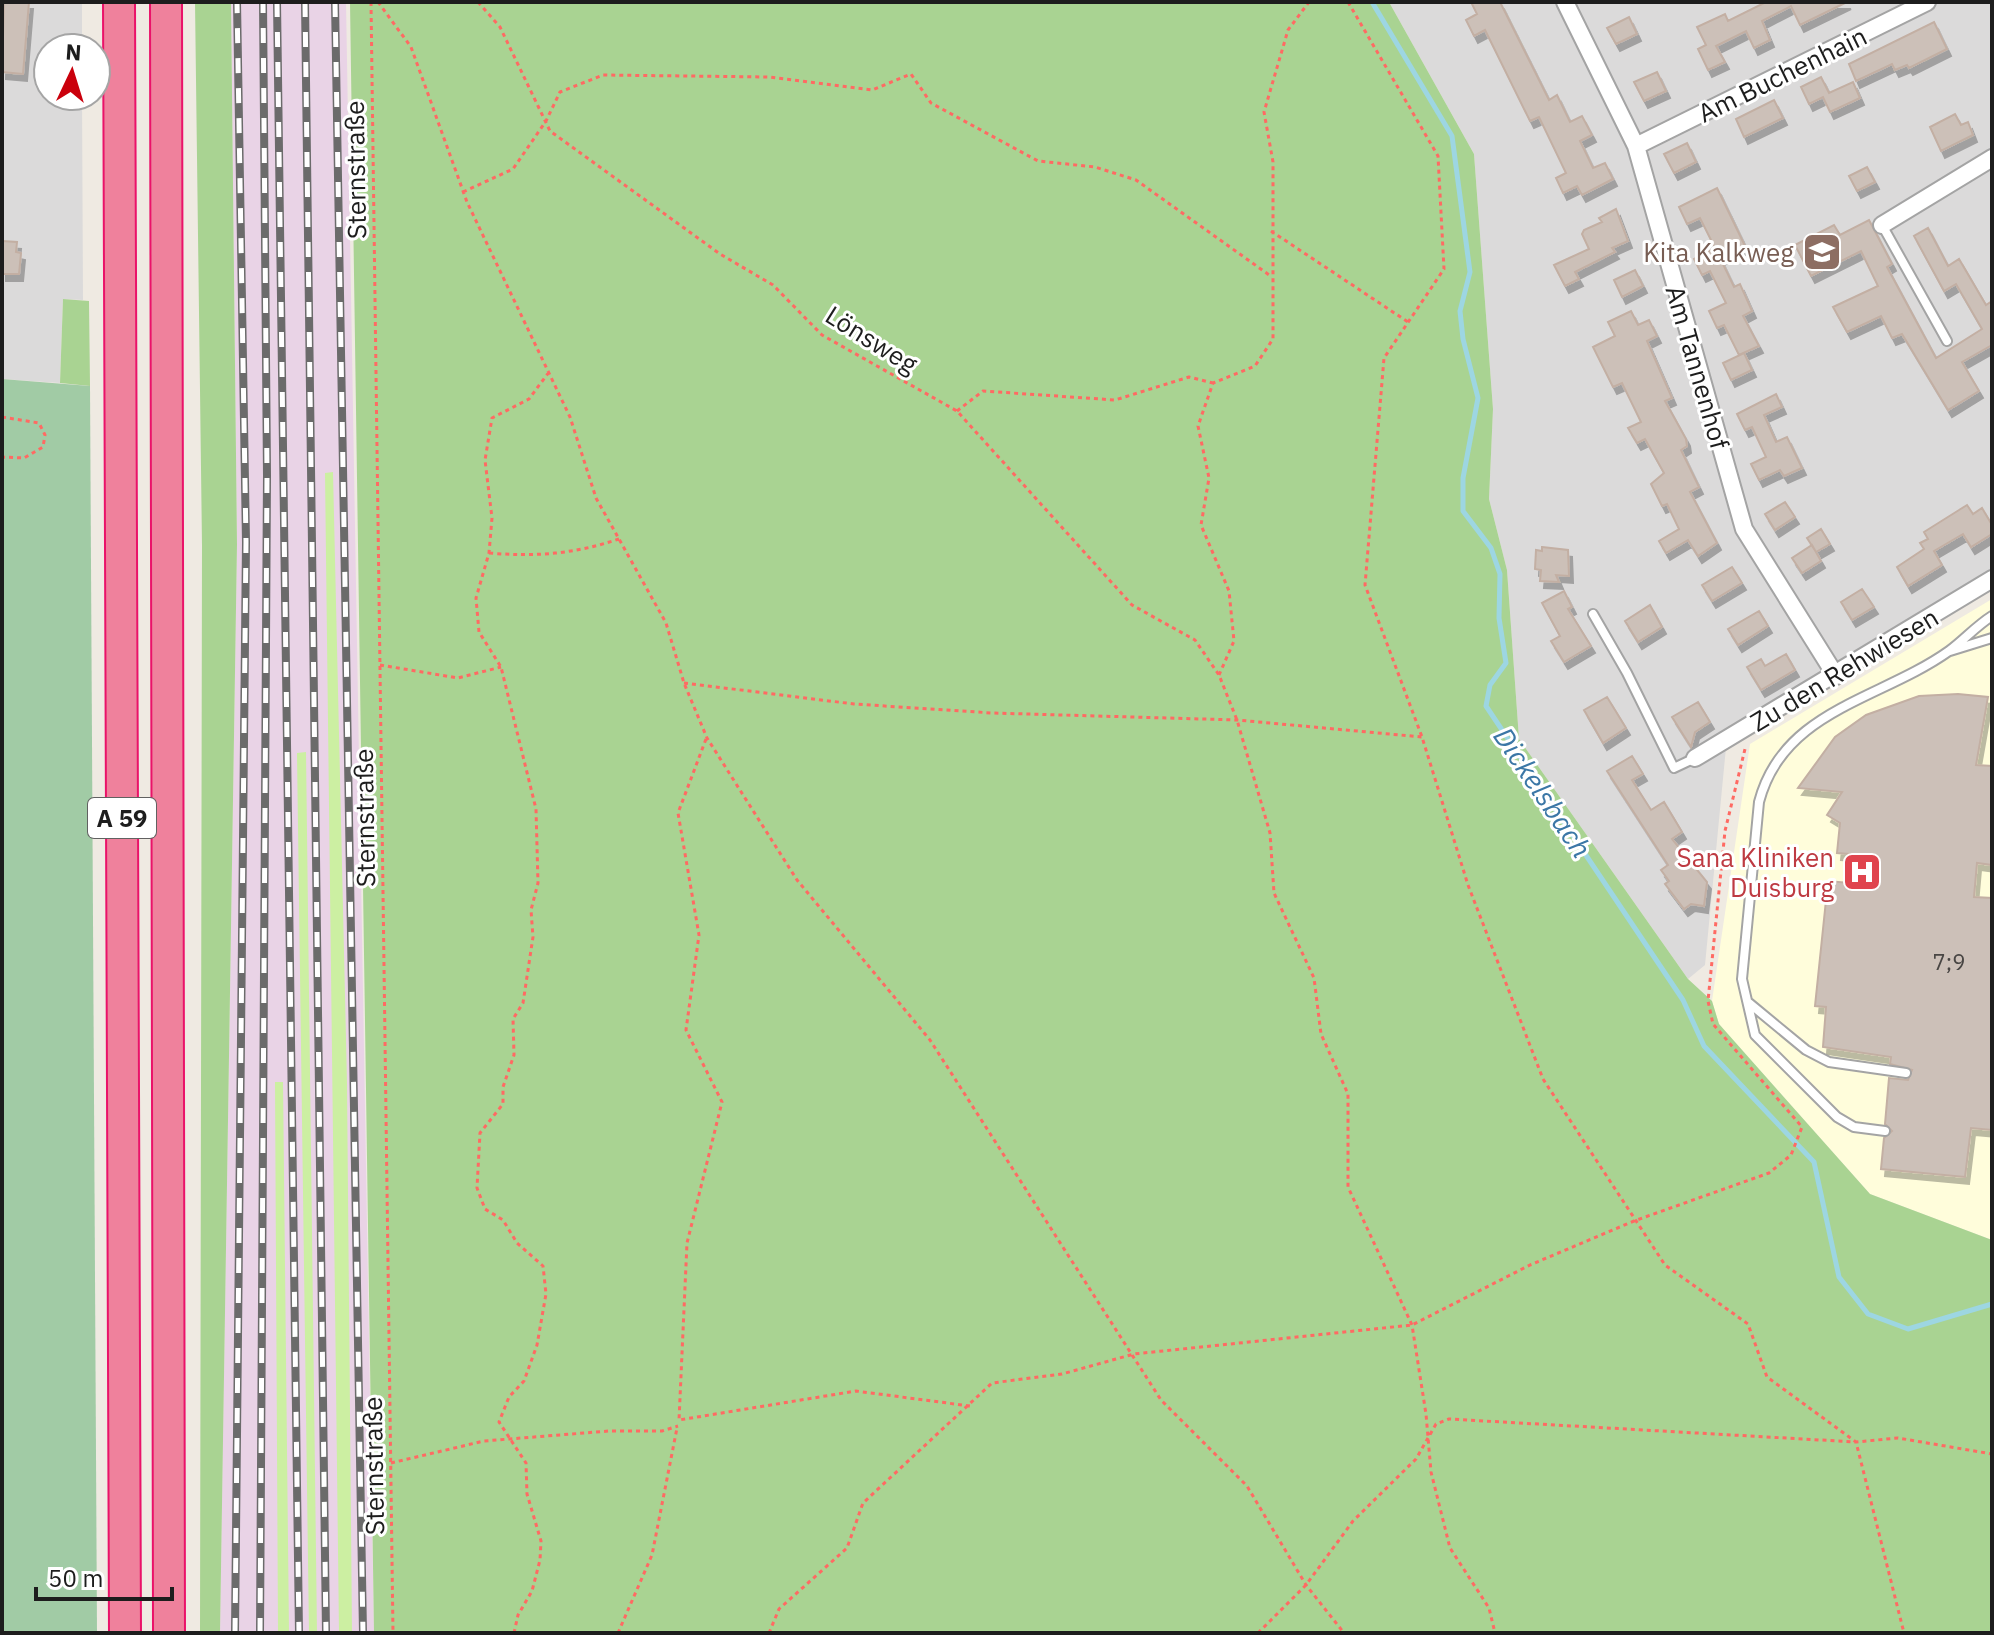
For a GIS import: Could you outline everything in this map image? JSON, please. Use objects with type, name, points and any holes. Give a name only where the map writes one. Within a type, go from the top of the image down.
[{"type":"highway","name":"A 59","points":[[119,2],[125,1633]]},
{"type":"highway","name":"A 59","points":[[166,2],[169,1633]]},
{"type":"street","name":"Am Tannenhof","points":[[1565,2],[1636,146],[1744,529],[1836,676]]},
{"type":"street","name":"Am Buchenhain","points":[[1636,146],[1927,2]]},
{"type":"street","points":[[1882,225],[1992,158]]},
{"type":"street","name":"Zu den Rehwiesen","points":[[1695,758],[1836,676],[1992,579]]},
{"type":"lane","points":[[1882,225],[1947,341]]},
{"type":"lane","points":[[1593,614],[1627,673],[1674,768],[1695,758]]},
{"type":"lane","points":[[1885,1131],[1854,1127],[1837,1117],[1755,1035],[1742,979],[1759,802],[1766,777],[1798,734],[1949,651],[1992,616]]},
{"type":"lane","points":[[1949,651],[1983,644],[1992,638]]},
{"type":"lane","points":[[1749,1003],[1806,1050],[1829,1062],[1906,1073]]},
{"type":"path","name":"Sternstraße","points":[[371,2],[393,1633]]},
{"type":"path","points":[[378,2],[411,47],[463,192],[570,417],[596,498],[666,623],[684,683],[707,738],[797,880],[930,1040],[1161,1400],[1247,1486],[1306,1585],[1344,1633]]},
{"type":"path","name":"Lönsweg","points":[[478,2],[500,27],[550,131],[720,254],[773,285],[822,335],[957,411],[1132,605],[1195,640],[1219,675],[1237,720],[1270,833],[1274,893],[1314,978],[1321,1034],[1348,1094],[1348,1187],[1412,1325],[1426,1414],[1426,1440]]},
{"type":"path","points":[[957,411],[983,391],[1115,400],[1189,377],[1213,383],[1255,366],[1273,339],[1273,162],[1264,112],[1288,30],[1309,2]]},
{"type":"path","points":[[1348,2],[1438,156],[1444,269],[1384,358],[1365,585],[1422,737],[1468,885],[1543,1079],[1665,1265],[1748,1324],[1767,1377],[1856,1442],[1904,1633]]},
{"type":"path","points":[[463,192],[513,169],[546,121],[560,92],[603,75],[769,77],[872,90],[911,74],[931,103],[1038,161],[1095,167],[1136,180],[1272,277]]},
{"type":"path","points":[[1271,231],[1408,322]]},
{"type":"path","points":[[514,1633],[518,1615],[532,1591],[541,1541],[527,1494],[526,1463],[499,1422],[509,1397],[524,1381],[533,1357],[546,1294],[543,1266],[517,1243],[503,1220],[485,1209],[477,1188],[480,1133],[503,1104],[503,1087],[514,1055],[513,1019],[523,1003],[533,937],[531,910],[538,883],[536,809],[501,667],[479,632],[476,598],[489,553],[492,518],[485,460],[492,418],[529,399],[549,372]]},
{"type":"path","points":[[1213,383],[1198,426],[1209,478],[1201,525],[1229,591],[1234,641],[1219,675]]},
{"type":"path","points":[[2,417],[39,423],[45,435],[43,447],[24,458],[2,457]]},
{"type":"path","points":[[489,553],[534,557],[581,552],[619,539]]},
{"type":"path","points":[[380,665],[458,678],[501,667]]},
{"type":"path","points":[[684,683],[854,704],[977,712],[1237,720],[1422,737]]},
{"type":"path","points":[[618,1633],[652,1555],[678,1423],[687,1243],[722,1102],[686,1030],[699,935],[678,813],[707,738]]},
{"type":"path","points":[[769,1633],[779,1609],[847,1548],[863,1503],[992,1383],[1062,1374],[1134,1354],[1412,1325],[1530,1265],[1634,1221],[1769,1173],[1791,1155],[1801,1131]]},
{"type":"path","points":[[391,1463],[484,1441],[609,1431],[662,1431],[678,1423],[856,1391],[970,1406]]},
{"type":"path","points":[[1258,1633],[1306,1585],[1353,1521],[1416,1459],[1436,1424],[1449,1419],[1856,1442],[1898,1438],[1992,1454]]},
{"type":"path","points":[[2,1432],[2,1452]]},
{"type":"path","points":[[1426,1440],[1450,1548],[1489,1608],[1495,1633]]},
{"type":"shaded area","points":[[2,2],[82,2],[82,32],[32,32],[32,112],[82,112],[83,300],[63,299],[60,383],[2,379]]},
{"type":"shaded area","points":[[231,2],[346,2],[374,1633],[220,1633],[237,544]]},
{"type":"shaded area","points":[[1389,2],[1992,2],[1992,569],[1727,737],[1705,965],[1688,979],[1519,739],[1507,570],[1489,499],[1493,409],[1474,154]]},
{"type":"shaded area","name":"Sana Kliniken Duisburg","points":[[1992,599],[1992,1240],[1870,1194],[1719,1024],[1712,1001],[1750,744]]},
{"type":"green space","points":[[195,2],[231,2],[237,544],[220,1633],[200,1633],[202,545]]},
{"type":"green space","points":[[350,2],[1389,2],[1474,154],[1493,409],[1489,499],[1507,570],[1519,739],[1688,979],[1712,1001],[1719,1024],[1870,1194],[1992,1240],[1992,1633],[374,1633]]},
{"type":"green space","points":[[63,299],[89,301],[90,386],[60,383]]},
{"type":"green space","points":[[2,379],[90,386],[97,1633],[2,1633]]},
{"type":"green space","points":[[333,472],[347,1083],[352,1633],[339,1633],[325,473]]},
{"type":"green space","points":[[306,752],[317,1633],[309,1633],[297,753]]},
{"type":"green space","points":[[275,1082],[283,1082],[289,1633],[278,1633]]},
{"type":"building","points":[[4,2],[29,2],[23,74],[2,72]]},
{"type":"building","points":[[1471,2],[1500,2],[1549,100],[1557,95],[1570,122],[1582,116],[1592,135],[1580,141],[1593,168],[1605,163],[1613,179],[1582,195],[1577,186],[1563,193],[1556,178],[1566,173],[1539,117],[1530,121],[1485,30],[1474,36],[1466,20],[1477,14]]},
{"type":"building","points":[[1766,2],[1847,2],[1800,25],[1791,6],[1762,21],[1770,40],[1754,48],[1746,31],[1716,46],[1725,62],[1708,70],[1698,49],[1706,45],[1697,27],[1725,14],[1728,21]]},
{"type":"building","points":[[1629,17],[1637,34],[1616,44],[1607,28]]},
{"type":"building","points":[[1934,22],[1947,49],[1909,68],[1907,65],[1895,70],[1892,64],[1856,81],[1849,64]]},
{"type":"building","points":[[1657,72],[1666,91],[1644,101],[1634,82]]},
{"type":"building","points":[[1821,77],[1829,93],[1853,82],[1860,98],[1830,112],[1823,97],[1809,104],[1801,87]]},
{"type":"building","points":[[1774,100],[1783,118],[1744,137],[1736,119]]},
{"type":"building","points":[[1955,114],[1961,125],[1968,122],[1973,135],[1941,151],[1930,127]]},
{"type":"building","points":[[1687,143],[1696,162],[1674,173],[1664,154]]},
{"type":"building","points":[[1867,167],[1875,182],[1857,191],[1849,176]]},
{"type":"building","points":[[1717,188],[1745,246],[1720,258],[1734,287],[1740,284],[1752,311],[1743,316],[1759,346],[1739,355],[1724,325],[1717,328],[1709,311],[1726,303],[1710,271],[1702,275],[1694,259],[1715,248],[1700,218],[1687,224],[1679,207]]},
{"type":"building","points":[[1616,209],[1628,241],[1612,248],[1615,252],[1575,272],[1579,279],[1565,286],[1554,265],[1589,249],[1582,234],[1584,230],[1602,222],[1599,218]]},
{"type":"building","points":[[1869,220],[1892,264],[1887,267],[1936,358],[1982,329],[1956,284],[1944,291],[1914,236],[1928,228],[1948,266],[1959,259],[1986,305],[1992,301],[1992,345],[1962,362],[1979,391],[1948,410],[1902,334],[1892,338],[1881,316],[1847,332],[1833,307],[1878,286],[1861,251],[1811,276],[1795,245],[1834,225],[1840,235]]},
{"type":"building","points":[[2,241],[17,242],[16,252],[21,253],[19,274],[2,274]]},
{"type":"building","points":[[1635,270],[1643,286],[1622,297],[1614,280]]},
{"type":"building","points":[[1631,311],[1638,325],[1649,320],[1657,336],[1647,341],[1672,398],[1665,401],[1686,439],[1687,446],[1681,450],[1699,487],[1690,492],[1717,543],[1698,556],[1688,540],[1666,553],[1659,541],[1679,529],[1667,504],[1662,506],[1651,484],[1664,473],[1645,439],[1637,443],[1628,428],[1641,422],[1622,383],[1613,387],[1593,347],[1615,336],[1608,322]]},
{"type":"building","points":[[1744,353],[1752,370],[1731,380],[1723,363]]},
{"type":"building","points":[[1776,394],[1782,407],[1764,415],[1776,442],[1787,437],[1802,468],[1784,476],[1780,470],[1759,480],[1751,464],[1766,457],[1752,427],[1745,430],[1737,414]]},
{"type":"building","points":[[1785,502],[1795,517],[1775,530],[1765,514]]},
{"type":"building","points":[[1967,505],[1973,514],[1982,508],[1992,525],[1992,534],[1971,547],[1963,534],[1934,551],[1942,565],[1908,586],[1897,567],[1924,549],[1920,543],[1928,539],[1924,532]]},
{"type":"building","points":[[1821,529],[1830,544],[1816,552],[1807,538]]},
{"type":"building","points":[[1812,545],[1821,561],[1802,573],[1792,558]]},
{"type":"building","points":[[1542,547],[1568,550],[1569,576],[1556,575],[1559,582],[1540,581],[1541,570],[1535,569],[1536,550],[1542,551]]},
{"type":"building","points":[[1732,567],[1742,583],[1712,601],[1702,585]]},
{"type":"building","points":[[1862,589],[1874,607],[1852,620],[1841,602]]},
{"type":"building","points":[[1564,591],[1572,607],[1568,609],[1591,646],[1564,662],[1551,641],[1560,636],[1542,603]]},
{"type":"building","points":[[1650,605],[1662,627],[1638,642],[1625,621]]},
{"type":"building","points":[[1759,611],[1768,626],[1738,645],[1728,629]]},
{"type":"building","points":[[1786,654],[1795,670],[1761,690],[1747,667],[1761,659],[1765,666]]},
{"type":"building","points":[[1958,694],[1988,697],[1976,765],[1992,766],[1992,865],[1977,863],[1974,897],[1992,898],[1992,1130],[1971,1128],[1965,1177],[1881,1169],[1884,1138],[1892,1131],[1885,1124],[1889,1078],[1908,1080],[1912,1070],[1890,1064],[1891,1057],[1823,1047],[1826,1007],[1815,1006],[1828,881],[1872,885],[1874,856],[1837,853],[1840,823],[1827,815],[1842,792],[1798,788],[1835,737],[1866,715],[1919,696]]},
{"type":"building","points":[[1607,697],[1626,728],[1603,743],[1584,710]]},
{"type":"building","points":[[1698,702],[1710,722],[1695,732],[1691,747],[1672,717]]},
{"type":"building","points":[[1632,756],[1643,774],[1632,780],[1651,810],[1664,802],[1682,832],[1672,839],[1707,882],[1704,906],[1691,904],[1684,909],[1665,884],[1669,881],[1661,870],[1668,865],[1607,771]]},
{"type":"waterway","name":"Dickelsbach","points":[[1372,2],[1452,136],[1470,272],[1460,311],[1463,339],[1478,398],[1463,478],[1463,511],[1491,548],[1500,574],[1499,618],[1506,663],[1490,685],[1486,706],[1683,1000],[1704,1046],[1814,1162],[1839,1277],[1868,1314],[1908,1329],[1992,1304]]},
{"type":"railway","points":[[235,1633],[246,542],[237,2]]},
{"type":"railway","points":[[260,1633],[267,475],[263,2]]},
{"type":"railway","points":[[277,2],[299,1633]]},
{"type":"railway","points":[[305,2],[326,1633]]},
{"type":"railway","points":[[335,2],[363,1633]]},
{"type":"place","name":"Kita Kalkweg","points":[[1822,252]]},
{"type":"place","name":"Sana Kliniken Duisburg","points":[[1862,872]]}]
